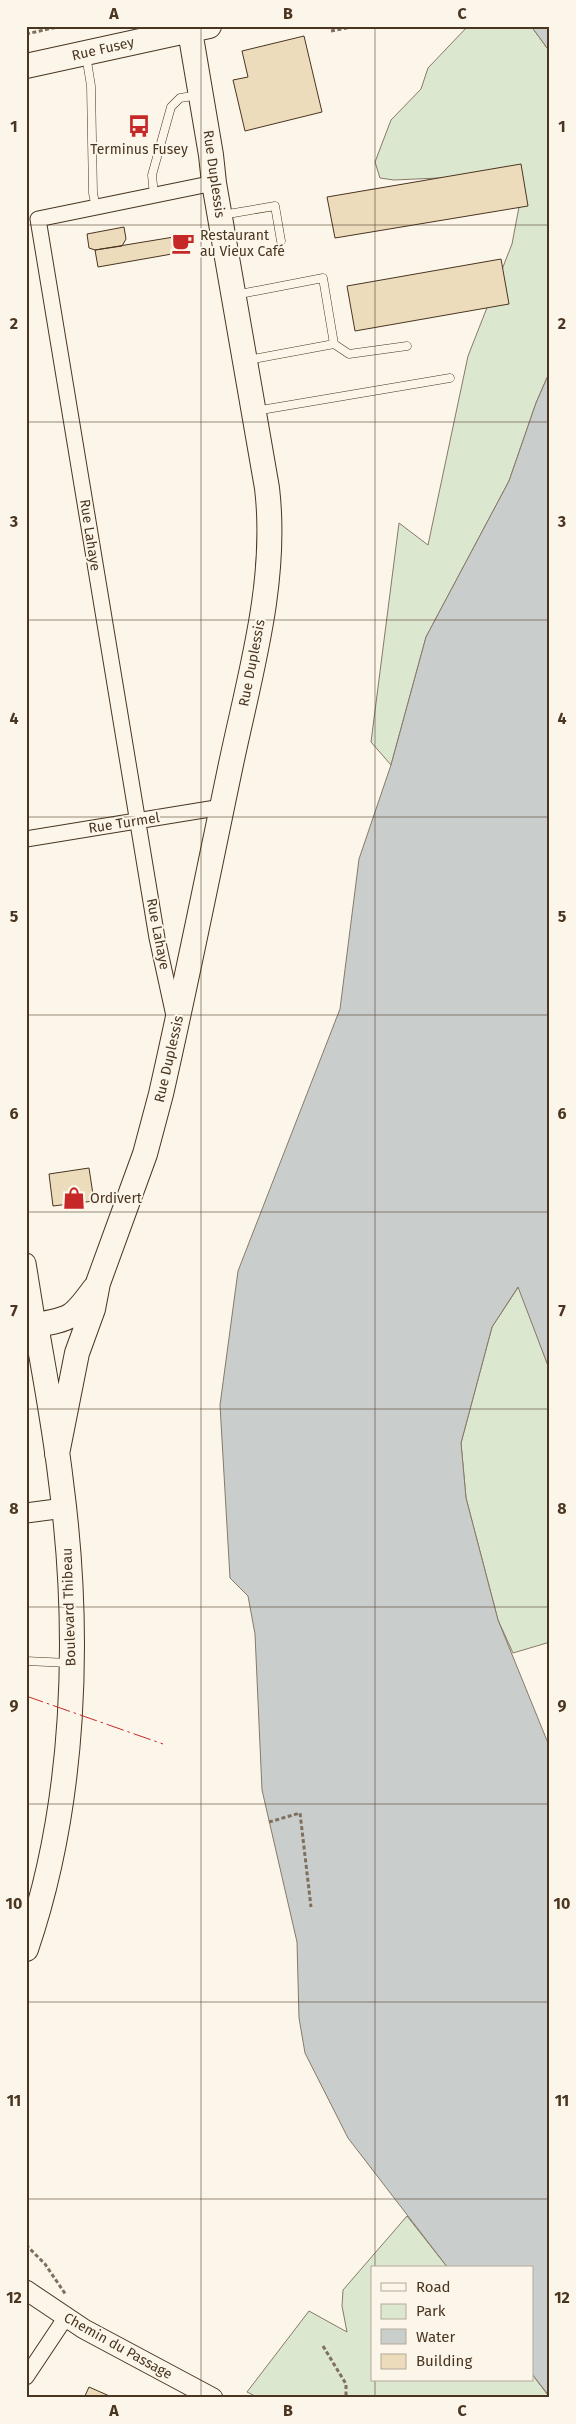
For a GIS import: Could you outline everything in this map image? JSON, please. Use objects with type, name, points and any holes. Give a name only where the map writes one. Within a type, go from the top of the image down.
[{"type":"main road","name":"Rue Fusey","points":[[26,66],[196,28]]},
{"type":"main road","name":"Rue Duplessis","points":[[57,1454],[73,1369],[93,1309],[98,1283],[145,1154],[177,1027],[256,644],[269,560],[269,503],[214,183],[202,94],[196,28]]},
{"type":"main road","name":"Rue Duplessis","points":[[36,1325],[72,1316],[81,1308],[98,1283]]},
{"type":"main road","name":"Boulevard Thibeau","points":[[27,1945],[47,1873],[63,1785],[71,1663],[70,1578],[64,1508],[36,1325]]},
{"type":"street","name":"Rue Lahaye","points":[[177,1027],[158,938],[38,219],[214,183]]},
{"type":"street","name":"Rue Turmel","points":[[26,839],[222,807]]},
{"type":"street","name":"Boulevard Thibeau","points":[[26,1264],[36,1325]]},
{"type":"street","points":[[26,1512],[64,1508]]},
{"type":"street","name":"Chemin du Passage","points":[[26,2290],[66,2318],[108,2343],[213,2398]]},
{"type":"street","points":[[26,2377],[66,2318]]},
{"type":"lane","points":[[86,53],[91,86],[93,193],[96,208]]},
{"type":"lane","points":[[154,195],[152,175],[171,107],[180,98],[202,94]]},
{"type":"lane","points":[[220,215],[275,206],[282,241]]},
{"type":"lane","points":[[233,295],[323,278],[334,344]]},
{"type":"lane","points":[[244,360],[334,344],[349,354],[407,346]]},
{"type":"lane","points":[[253,411],[450,378]]},
{"type":"lane","points":[[26,1661],[71,1663]]},
{"type":"path","points":[[26,34],[62,26]]},
{"type":"path","points":[[331,31],[356,26]]},
{"type":"path","points":[[269,1822],[300,1813],[311,1907]]},
{"type":"path","name":"Chemin du Passage","points":[[26,2245],[45,2264],[66,2297]]},
{"type":"path","points":[[323,2346],[346,2384],[346,2398]]},
{"type":"green space","points":[[468,26],[531,26],[550,52],[550,371],[536,403],[509,481],[426,637],[391,765],[371,742],[399,523],[428,545],[468,356],[512,244],[519,207],[505,175],[394,180],[380,178],[375,162],[391,120],[421,89],[428,68]]},
{"type":"green space","points":[[519,1286],[550,1371],[550,1642],[513,1653],[498,1620],[466,1498],[461,1443],[492,1327]]},
{"type":"green space","points":[[407,2216],[446,2266],[371,2266],[371,2382],[534,2382],[534,2377],[550,2398],[259,2398],[247,2392],[309,2311],[347,2332],[342,2306],[343,2290]]},
{"type":"water","points":[[531,26],[550,26],[550,52]]},
{"type":"water","points":[[550,371],[550,1371],[518,1287],[492,1327],[461,1443],[466,1498],[498,1620],[550,1748],[550,2397],[534,2377],[534,2266],[446,2266],[348,2138],[305,2053],[299,2018],[297,1942],[262,1790],[255,1634],[248,1596],[230,1578],[220,1405],[238,1271],[340,1009],[359,859],[391,765],[426,637],[509,481],[536,403]]},
{"type":"building","points":[[304,36],[322,112],[245,131],[233,80],[248,77],[242,51]]},
{"type":"building","points":[[521,164],[528,206],[335,238],[327,197]]},
{"type":"building","points":[[124,227],[126,239],[122,246],[95,250],[89,248],[87,234]]},
{"type":"building","points":[[186,235],[189,251],[98,267],[95,250]]},
{"type":"building","points":[[501,259],[509,304],[355,331],[347,286]]},
{"type":"building","points":[[89,1168],[94,1201],[53,1206],[49,1174]]},
{"type":"building","points":[[89,2387],[114,2398],[84,2398]]},
{"type":"power","points":[[26,1696],[163,1744]]},
{"type":"place","name":"Terminus Fusey","points":[[139,126]]},
{"type":"place","name":"Restaurant au Vieux Café","points":[[183,243]]},
{"type":"place","name":"Ordivert","points":[[74,1198]]}]
